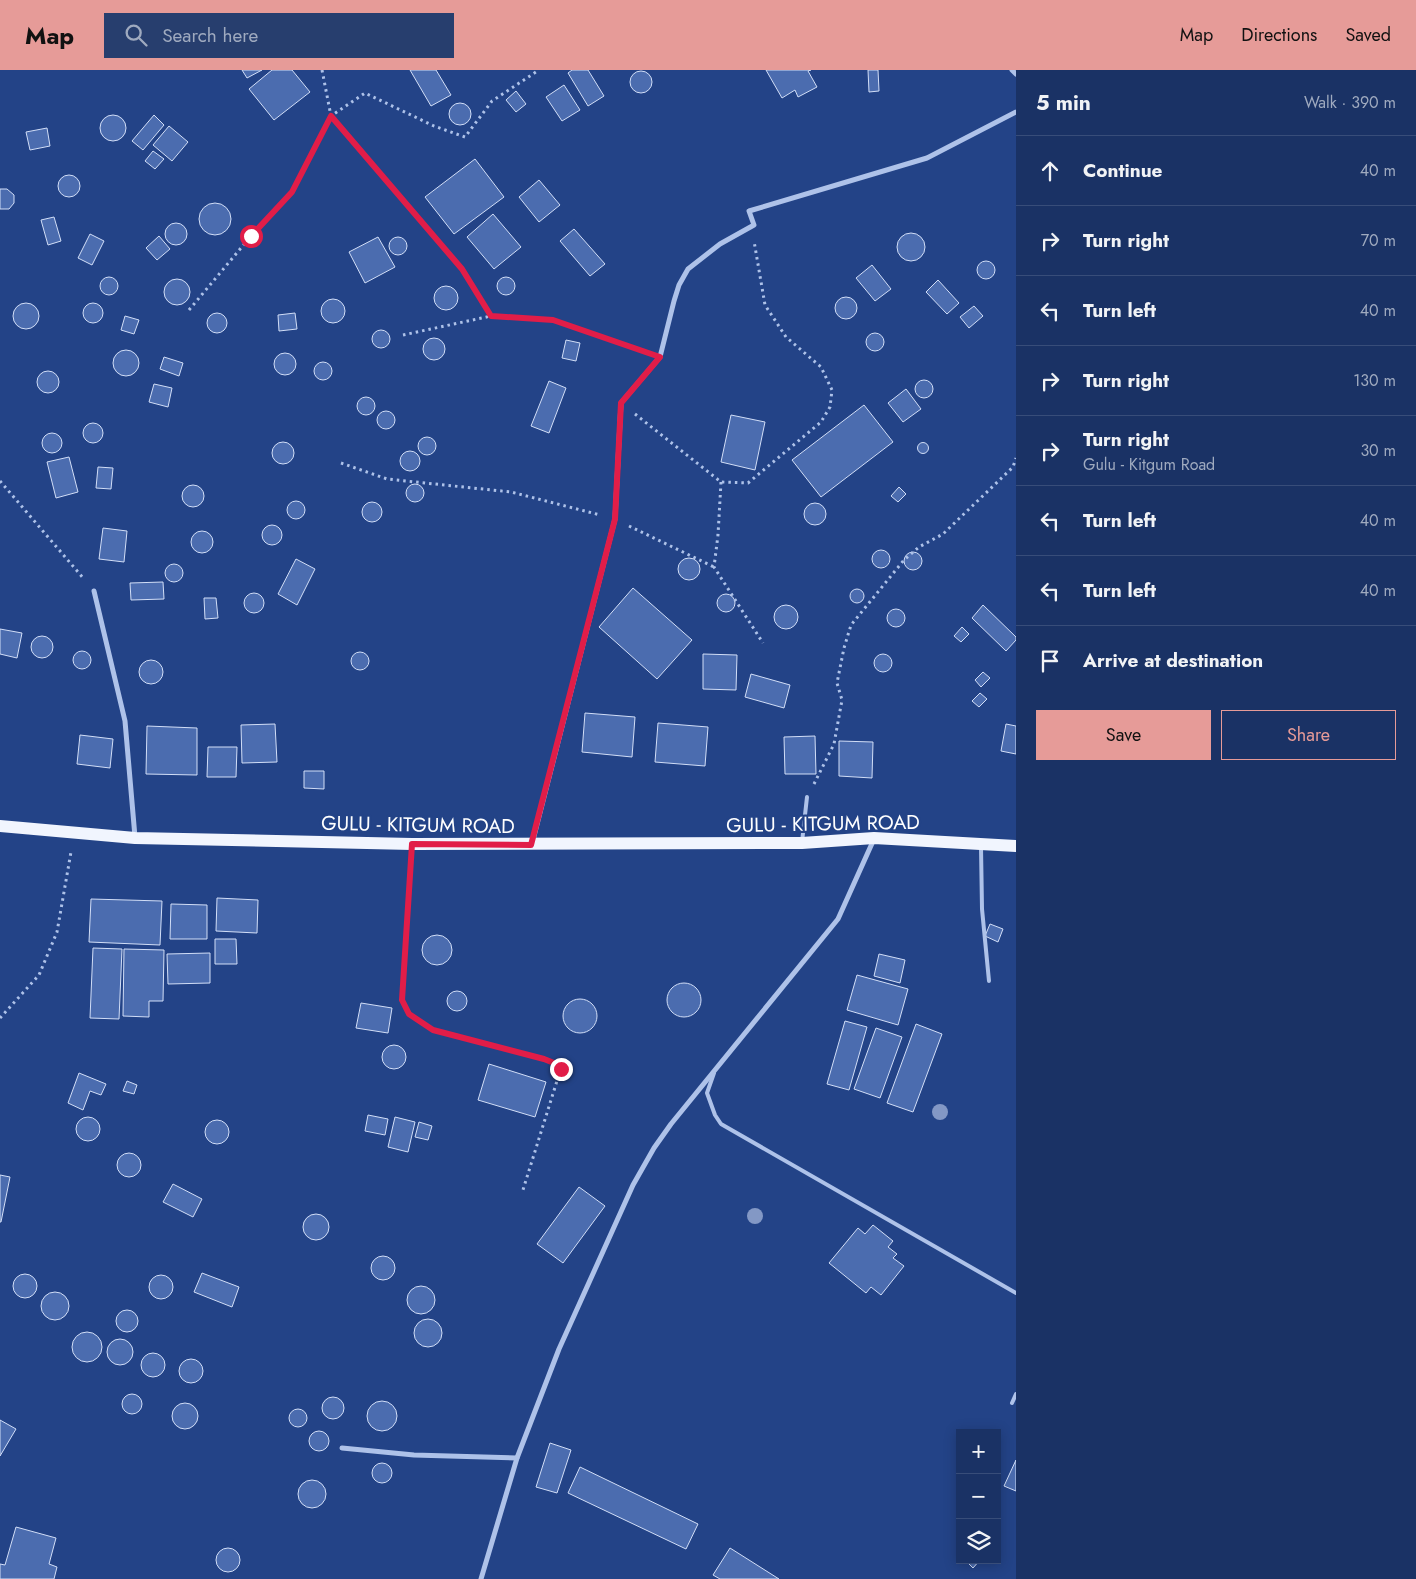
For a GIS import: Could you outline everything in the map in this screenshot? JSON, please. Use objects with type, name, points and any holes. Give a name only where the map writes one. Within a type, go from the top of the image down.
[{"type":"main road","name":"GULU - KITGUM ROAD","points":[[0,826],[135,838],[412,844],[802,843],[874,838],[1016,846]]},
{"type":"street","points":[[1012,70],[1016,74]]},
{"type":"street","points":[[531,845],[615,519],[621,403],[660,357],[679,285],[688,269],[720,244],[754,225],[750,211],[927,158],[1016,112]]},
{"type":"street","points":[[94,592],[125,721],[135,838]]},
{"type":"street","points":[[481,1579],[517,1458],[559,1348],[633,1185],[654,1148],[671,1124],[716,1067],[827,935],[838,919],[874,838]]},
{"type":"street","points":[[342,1448],[414,1455],[517,1458]]},
{"type":"lane","points":[[802,843],[807,797]]},
{"type":"lane","points":[[981,845],[982,909],[989,981]]},
{"type":"lane","points":[[716,1067],[707,1093],[714,1115],[721,1124],[1016,1293]]},
{"type":"lane","points":[[1012,1402],[1016,1394]]},
{"type":"path","points":[[322,70],[331,116],[462,269],[491,316]]},
{"type":"path","points":[[189,310],[251,236],[292,192],[331,116],[365,93],[434,126],[465,137],[492,101],[538,70]]},
{"type":"path","points":[[621,403],[721,482],[748,483],[821,422],[830,406],[832,390],[821,367],[786,337],[764,305],[750,211]]},
{"type":"path","points":[[403,335],[491,316],[553,320],[660,357]]},
{"type":"path","points":[[807,797],[834,744],[842,700],[837,683],[850,625],[904,560],[919,547],[943,534],[1013,467],[1016,458]]},
{"type":"path","points":[[341,463],[387,479],[511,492],[615,519],[714,567],[762,643]]},
{"type":"path","points":[[0,481],[94,592]]},
{"type":"path","points":[[714,567],[721,482]]},
{"type":"path","points":[[0,1018],[39,975],[57,932],[75,832]]},
{"type":"path","points":[[412,844],[402,1000],[409,1014],[433,1030],[544,1059],[560,1068],[522,1193]]},
{"type":"building","points":[[242,70],[262,70],[247,78]]},
{"type":"building","points":[[272,70],[292,70],[310,92],[274,120],[249,89]]},
{"type":"building","points":[[410,70],[436,70],[451,95],[431,106]]},
{"type":"building","points":[[572,70],[588,70],[604,96],[588,106],[568,73]]},
{"type":"building","points":[[766,70],[811,70],[808,71],[817,87],[798,97],[795,90],[782,98]]},
{"type":"building","points":[[868,70],[878,70],[879,91],[869,92]]},
{"type":"building","points":[[637,71],[645,71],[652,78],[652,86],[645,93],[637,93],[630,86],[630,78]]},
{"type":"building","points":[[564,85],[580,110],[562,121],[546,97]]},
{"type":"building","points":[[516,91],[526,104],[516,112],[506,100]]},
{"type":"building","points":[[460,103],[468,106],[471,114],[468,122],[460,125],[452,122],[449,114],[452,106]]},
{"type":"building","points":[[113,115],[123,118],[126,128],[123,138],[113,141],[103,138],[100,128],[103,118]]},
{"type":"building","points":[[154,115],[164,125],[143,150],[132,141]]},
{"type":"building","points":[[169,126],[188,142],[172,161],[153,145]]},
{"type":"building","points":[[47,128],[50,146],[30,150],[26,132]]},
{"type":"building","points":[[153,151],[164,159],[155,169],[145,161]]},
{"type":"building","points":[[475,159],[504,197],[454,234],[425,197]]},
{"type":"building","points":[[69,175],[79,182],[80,186],[73,196],[69,197],[59,190],[58,186],[65,176]]},
{"type":"building","points":[[539,180],[560,205],[539,222],[519,197]]},
{"type":"building","points":[[0,189],[7,189],[14,195],[14,203],[9,209],[0,209]]},
{"type":"building","points":[[215,203],[227,207],[231,219],[227,231],[215,235],[203,231],[199,219],[203,207]]},
{"type":"building","points":[[493,214],[521,247],[494,269],[467,237]]},
{"type":"building","points":[[54,217],[61,241],[48,245],[41,220]]},
{"type":"building","points":[[176,223],[184,226],[187,234],[184,242],[176,245],[168,242],[165,234],[168,226]]},
{"type":"building","points":[[574,229],[605,264],[590,276],[560,241]]},
{"type":"building","points":[[911,233],[921,237],[925,247],[921,257],[911,261],[901,257],[897,247],[901,237]]},
{"type":"building","points":[[90,234],[104,241],[92,265],[78,258]]},
{"type":"building","points":[[159,236],[170,249],[157,260],[146,248]]},
{"type":"building","points":[[378,237],[395,267],[365,283],[349,252]]},
{"type":"building","points":[[398,237],[404,240],[407,246],[404,252],[398,255],[392,252],[389,246],[392,240]]},
{"type":"building","points":[[982,261],[990,261],[995,266],[993,277],[982,279],[977,274],[977,266]]},
{"type":"building","points":[[872,265],[891,289],[875,301],[856,278]]},
{"type":"building","points":[[105,277],[113,277],[118,282],[116,293],[105,295],[100,290],[100,282]]},
{"type":"building","points":[[506,277],[512,280],[515,286],[512,292],[506,295],[500,292],[497,286],[500,280]]},
{"type":"building","points":[[177,279],[186,283],[190,292],[186,301],[177,305],[168,301],[164,292],[168,283]]},
{"type":"building","points":[[938,280],[959,303],[947,314],[926,292]]},
{"type":"building","points":[[446,286],[454,290],[458,298],[454,306],[446,310],[438,306],[434,298],[438,290]]},
{"type":"building","points":[[846,297],[854,300],[857,308],[854,316],[846,319],[838,316],[835,308],[838,300]]},
{"type":"building","points":[[333,299],[341,303],[345,311],[341,319],[333,323],[325,319],[321,311],[325,303]]},
{"type":"building","points":[[26,303],[36,306],[39,316],[36,326],[26,329],[16,326],[13,316],[16,306]]},
{"type":"building","points":[[93,303],[100,306],[103,313],[100,320],[93,323],[86,320],[83,313],[86,306]]},
{"type":"building","points":[[974,306],[983,316],[969,328],[960,317]]},
{"type":"building","points":[[217,313],[224,316],[227,323],[224,330],[217,333],[210,330],[207,323],[210,316]]},
{"type":"building","points":[[295,313],[297,329],[279,331],[278,315]]},
{"type":"building","points":[[125,316],[139,320],[134,334],[121,330]]},
{"type":"building","points":[[381,330],[387,333],[390,339],[387,345],[381,348],[375,345],[372,339],[375,333]]},
{"type":"building","points":[[871,333],[879,333],[884,338],[882,349],[871,351],[866,346],[866,338]]},
{"type":"building","points":[[434,338],[442,341],[445,349],[442,357],[434,360],[426,357],[423,349],[426,341]]},
{"type":"building","points":[[566,340],[580,343],[576,361],[562,358]]},
{"type":"building","points":[[126,350],[136,353],[139,363],[136,373],[126,376],[116,373],[113,363],[116,353]]},
{"type":"building","points":[[281,353],[289,353],[296,360],[296,368],[289,375],[281,375],[274,368],[274,360]]},
{"type":"building","points":[[164,357],[183,363],[179,376],[160,369]]},
{"type":"building","points":[[323,362],[329,365],[332,371],[329,377],[323,380],[317,377],[314,371],[317,365]]},
{"type":"building","points":[[48,371],[58,378],[59,382],[52,392],[48,393],[38,386],[37,382],[44,372]]},
{"type":"building","points":[[924,380],[932,385],[933,389],[928,397],[924,398],[916,393],[915,389],[920,381]]},
{"type":"building","points":[[549,381],[566,388],[549,433],[531,426]]},
{"type":"building","points":[[154,384],[172,388],[168,407],[149,402]]},
{"type":"building","points":[[906,389],[921,409],[903,422],[888,403]]},
{"type":"building","points":[[366,397],[372,400],[375,406],[372,412],[366,415],[360,412],[357,406],[360,400]]},
{"type":"building","points":[[864,405],[893,442],[821,497],[792,460]]},
{"type":"building","points":[[386,411],[392,414],[395,420],[392,426],[386,429],[380,426],[377,420],[380,414]]},
{"type":"building","points":[[731,415],[765,422],[755,470],[721,462]]},
{"type":"building","points":[[89,423],[97,423],[103,429],[103,437],[97,443],[89,443],[83,437],[83,429]]},
{"type":"building","points":[[48,433],[56,433],[62,439],[62,447],[56,453],[48,453],[42,447],[42,439]]},
{"type":"building","points":[[427,437],[433,440],[436,446],[433,452],[427,455],[421,452],[418,446],[421,440]]},
{"type":"building","points":[[283,442],[293,449],[294,453],[287,463],[283,464],[273,457],[272,453],[279,443]]},
{"type":"building","points":[[923,442],[929,448],[923,454],[917,448]]},
{"type":"building","points":[[406,451],[414,451],[420,457],[420,465],[414,471],[406,471],[400,465],[400,457]]},
{"type":"building","points":[[69,457],[78,492],[56,498],[47,462]]},
{"type":"building","points":[[98,467],[113,468],[111,489],[96,488]]},
{"type":"building","points":[[411,484],[419,484],[424,489],[422,500],[411,502],[406,497],[406,489]]},
{"type":"building","points":[[193,485],[203,492],[204,496],[197,506],[193,507],[183,500],[182,496],[189,486]]},
{"type":"building","points":[[899,487],[906,494],[898,502],[891,496]]},
{"type":"building","points":[[296,501],[302,504],[305,510],[302,516],[296,519],[290,516],[287,510],[290,504]]},
{"type":"building","points":[[368,502],[376,502],[382,508],[382,516],[376,522],[368,522],[362,516],[362,508]]},
{"type":"building","points":[[811,503],[819,503],[826,510],[826,518],[819,525],[811,525],[804,518],[804,510]]},
{"type":"building","points":[[268,525],[276,525],[282,531],[282,539],[276,545],[268,545],[262,539],[262,531]]},
{"type":"building","points":[[103,528],[127,531],[124,562],[99,559]]},
{"type":"building","points":[[202,531],[212,538],[213,542],[206,552],[202,553],[192,546],[191,542],[198,532]]},
{"type":"building","points":[[877,550],[885,550],[890,555],[888,566],[877,568],[872,563],[872,555]]},
{"type":"building","points":[[909,552],[917,552],[922,557],[920,568],[909,570],[904,565],[904,557]]},
{"type":"building","points":[[689,558],[697,561],[700,569],[697,577],[689,580],[681,577],[678,569],[681,561]]},
{"type":"building","points":[[296,559],[315,569],[297,605],[278,594]]},
{"type":"building","points":[[170,564],[178,564],[183,569],[181,580],[170,582],[165,577],[165,569]]},
{"type":"building","points":[[163,582],[164,599],[131,600],[130,583]]},
{"type":"building","points":[[633,588],[692,640],[657,679],[599,627]]},
{"type":"building","points":[[854,589],[860,589],[864,596],[860,603],[854,603],[850,599],[850,593]]},
{"type":"building","points":[[250,593],[258,593],[264,599],[264,607],[258,613],[250,613],[244,607],[244,599]]},
{"type":"building","points":[[722,594],[730,594],[735,599],[733,610],[722,612],[717,607],[717,599]]},
{"type":"building","points":[[204,598],[216,598],[218,618],[205,619]]},
{"type":"building","points":[[786,605],[794,609],[798,617],[794,625],[786,629],[778,625],[774,617],[778,609]]},
{"type":"building","points":[[983,605],[1016,637],[1016,640],[1006,651],[972,618]]},
{"type":"building","points":[[892,609],[900,609],[905,614],[903,625],[892,627],[887,622],[887,614]]},
{"type":"building","points":[[962,627],[969,634],[961,642],[954,636]]},
{"type":"building","points":[[0,629],[22,633],[17,658],[0,654]]},
{"type":"building","points":[[42,636],[50,639],[53,647],[50,655],[42,658],[34,655],[31,647],[34,639]]},
{"type":"building","points":[[82,651],[88,654],[91,660],[88,666],[82,669],[76,666],[73,660],[76,654]]},
{"type":"building","points":[[360,652],[366,655],[369,661],[366,667],[360,670],[354,667],[351,661],[354,655]]},
{"type":"building","points":[[703,654],[737,655],[736,690],[703,689]]},
{"type":"building","points":[[879,654],[887,654],[892,659],[890,670],[879,672],[874,667],[874,659]]},
{"type":"building","points":[[151,660],[160,663],[163,672],[160,681],[151,684],[142,681],[139,672],[142,663]]},
{"type":"building","points":[[983,672],[990,678],[981,687],[975,680]]},
{"type":"building","points":[[751,674],[790,685],[784,708],[745,697]]},
{"type":"building","points":[[980,693],[987,699],[979,707],[972,701]]},
{"type":"building","points":[[585,713],[635,717],[632,757],[582,752]]},
{"type":"building","points":[[658,723],[708,727],[705,766],[655,762]]},
{"type":"building","points":[[275,724],[277,762],[242,763],[241,725]]},
{"type":"building","points":[[1006,724],[1016,726],[1016,754],[1001,751]]},
{"type":"building","points":[[147,726],[197,728],[197,775],[146,774]]},
{"type":"building","points":[[80,735],[113,739],[110,768],[77,764]]},
{"type":"building","points":[[815,736],[816,774],[785,774],[784,737]]},
{"type":"building","points":[[839,741],[873,742],[872,778],[839,776]]},
{"type":"building","points":[[208,747],[237,747],[236,777],[207,777]]},
{"type":"building","points":[[304,771],[324,771],[324,789],[304,788]]},
{"type":"building","points":[[217,898],[258,900],[257,933],[216,931]]},
{"type":"building","points":[[91,899],[162,901],[160,945],[89,942]]},
{"type":"building","points":[[171,904],[207,905],[207,939],[170,939]]},
{"type":"building","points":[[990,924],[1003,929],[998,942],[985,936]]},
{"type":"building","points":[[437,935],[443,936],[451,944],[451,956],[443,964],[437,965],[431,964],[423,956],[422,950],[423,944],[431,936]]},
{"type":"building","points":[[215,939],[236,939],[237,964],[215,964]]},
{"type":"building","points":[[93,948],[122,949],[119,1019],[90,1018]]},
{"type":"building","points":[[124,949],[164,950],[163,1001],[149,1001],[149,1017],[123,1016]]},
{"type":"building","points":[[210,953],[210,983],[168,984],[167,954]]},
{"type":"building","points":[[879,954],[905,960],[900,983],[874,976]]},
{"type":"building","points":[[857,975],[908,989],[898,1025],[847,1010]]},
{"type":"building","points":[[684,983],[691,984],[696,988],[700,993],[700,1007],[696,1012],[691,1016],[684,1017],[677,1016],[672,1012],[668,1007],[667,1000],[668,993],[672,988],[677,984]]},
{"type":"building","points":[[457,991],[464,994],[467,1001],[464,1008],[457,1011],[450,1008],[447,1001],[450,994]]},
{"type":"building","points":[[580,999],[587,1000],[592,1004],[596,1009],[596,1023],[592,1028],[587,1032],[580,1033],[573,1032],[568,1028],[564,1023],[563,1016],[564,1009],[568,1004],[573,1000]]},
{"type":"building","points":[[361,1003],[392,1008],[388,1033],[356,1028]]},
{"type":"building","points":[[845,1021],[867,1027],[849,1090],[827,1084]]},
{"type":"building","points":[[916,1024],[942,1034],[913,1112],[887,1103]]},
{"type":"building","points":[[876,1028],[902,1037],[880,1098],[854,1089]]},
{"type":"building","points":[[394,1045],[403,1048],[406,1057],[403,1066],[394,1069],[385,1066],[382,1057],[385,1048]]},
{"type":"building","points":[[489,1064],[546,1082],[535,1117],[478,1100]]},
{"type":"building","points":[[79,1073],[106,1084],[101,1095],[90,1091],[83,1110],[68,1103]]},
{"type":"building","points":[[127,1081],[137,1085],[134,1094],[123,1091]]},
{"type":"building","points":[[368,1115],[388,1119],[385,1135],[365,1131]]},
{"type":"building","points":[[88,1117],[96,1121],[100,1129],[96,1137],[88,1141],[80,1137],[76,1129],[80,1121]]},
{"type":"building","points":[[395,1117],[415,1122],[408,1152],[388,1147]]},
{"type":"building","points":[[217,1120],[225,1124],[229,1132],[225,1140],[217,1144],[209,1140],[205,1132],[209,1124]]},
{"type":"building","points":[[419,1122],[432,1126],[428,1140],[415,1137]]},
{"type":"building","points":[[129,1153],[138,1156],[141,1165],[138,1174],[129,1177],[120,1174],[117,1165],[120,1156]]},
{"type":"building","points":[[0,1175],[10,1177],[1,1222],[0,1222]]},
{"type":"building","points":[[173,1184],[202,1199],[193,1217],[163,1202]]},
{"type":"building","points":[[579,1187],[605,1206],[563,1263],[537,1244]]},
{"type":"building","points":[[316,1214],[325,1218],[329,1227],[325,1236],[316,1240],[307,1236],[303,1227],[307,1218]]},
{"type":"building","points":[[873,1225],[893,1241],[888,1247],[897,1254],[893,1258],[904,1266],[881,1295],[871,1287],[866,1293],[829,1263],[858,1228],[865,1234]]},
{"type":"building","points":[[383,1256],[392,1259],[395,1268],[392,1277],[383,1280],[374,1277],[371,1268],[374,1259]]},
{"type":"building","points":[[202,1273],[239,1287],[232,1307],[194,1292]]},
{"type":"building","points":[[25,1274],[34,1277],[37,1286],[34,1295],[25,1298],[16,1295],[13,1286],[16,1277]]},
{"type":"building","points":[[161,1275],[170,1278],[173,1287],[170,1296],[161,1299],[152,1296],[149,1287],[152,1278]]},
{"type":"building","points":[[421,1286],[431,1290],[435,1300],[431,1310],[421,1314],[411,1310],[407,1300],[411,1290]]},
{"type":"building","points":[[55,1292],[65,1296],[69,1306],[65,1316],[55,1320],[45,1316],[41,1306],[45,1296]]},
{"type":"building","points":[[127,1310],[135,1313],[138,1321],[135,1329],[127,1332],[119,1329],[116,1321],[119,1313]]},
{"type":"building","points":[[428,1319],[438,1323],[442,1333],[438,1343],[428,1347],[418,1343],[414,1333],[418,1323]]},
{"type":"building","points":[[87,1332],[98,1336],[102,1347],[98,1358],[87,1362],[76,1358],[72,1347],[76,1336]]},
{"type":"building","points":[[120,1339],[129,1343],[133,1352],[129,1361],[120,1365],[111,1361],[107,1352],[111,1343]]},
{"type":"building","points":[[153,1353],[161,1357],[165,1365],[161,1373],[153,1377],[145,1373],[141,1365],[145,1357]]},
{"type":"building","points":[[191,1359],[200,1362],[203,1371],[200,1380],[191,1383],[182,1380],[179,1371],[182,1362]]},
{"type":"building","points":[[128,1394],[136,1394],[142,1400],[142,1408],[136,1414],[128,1414],[122,1408],[122,1400]]},
{"type":"building","points":[[333,1397],[341,1400],[344,1408],[341,1416],[333,1419],[325,1416],[322,1408],[325,1400]]},
{"type":"building","points":[[382,1401],[388,1402],[396,1410],[396,1422],[388,1430],[382,1431],[376,1430],[368,1422],[367,1416],[368,1410],[376,1402]]},
{"type":"building","points":[[185,1403],[194,1407],[198,1416],[194,1425],[185,1429],[176,1425],[172,1416],[176,1407]]},
{"type":"building","points":[[298,1409],[304,1412],[307,1418],[304,1424],[298,1427],[292,1424],[289,1418],[292,1412]]},
{"type":"building","points":[[0,1420],[16,1429],[0,1456]]},
{"type":"building","points":[[315,1431],[323,1431],[329,1437],[329,1445],[323,1451],[315,1451],[309,1445],[309,1437]]},
{"type":"building","points":[[550,1443],[571,1450],[557,1493],[536,1487]]},
{"type":"building","points":[[1016,1460],[1016,1491],[1004,1486]]},
{"type":"building","points":[[382,1463],[389,1466],[392,1473],[389,1480],[382,1483],[375,1480],[372,1473],[375,1466]]},
{"type":"building","points":[[580,1467],[698,1524],[686,1549],[568,1493]]},
{"type":"building","points":[[312,1480],[322,1484],[326,1494],[322,1504],[312,1508],[302,1504],[298,1494],[302,1484]]},
{"type":"building","points":[[16,1527],[56,1538],[49,1564],[57,1567],[54,1579],[0,1579],[0,1564],[5,1565]]},
{"type":"building","points":[[228,1548],[237,1551],[240,1560],[237,1569],[228,1572],[219,1569],[216,1560],[219,1551]]},
{"type":"building","points":[[730,1548],[779,1579],[720,1579],[713,1575]]},
{"type":"route","points":[[251,236],[292,192],[331,116],[462,269],[491,316],[553,320],[660,357],[621,403],[615,519],[531,845],[412,844],[402,1000],[409,1014],[433,1030],[544,1059],[554,1063],[561,1069]]}]
